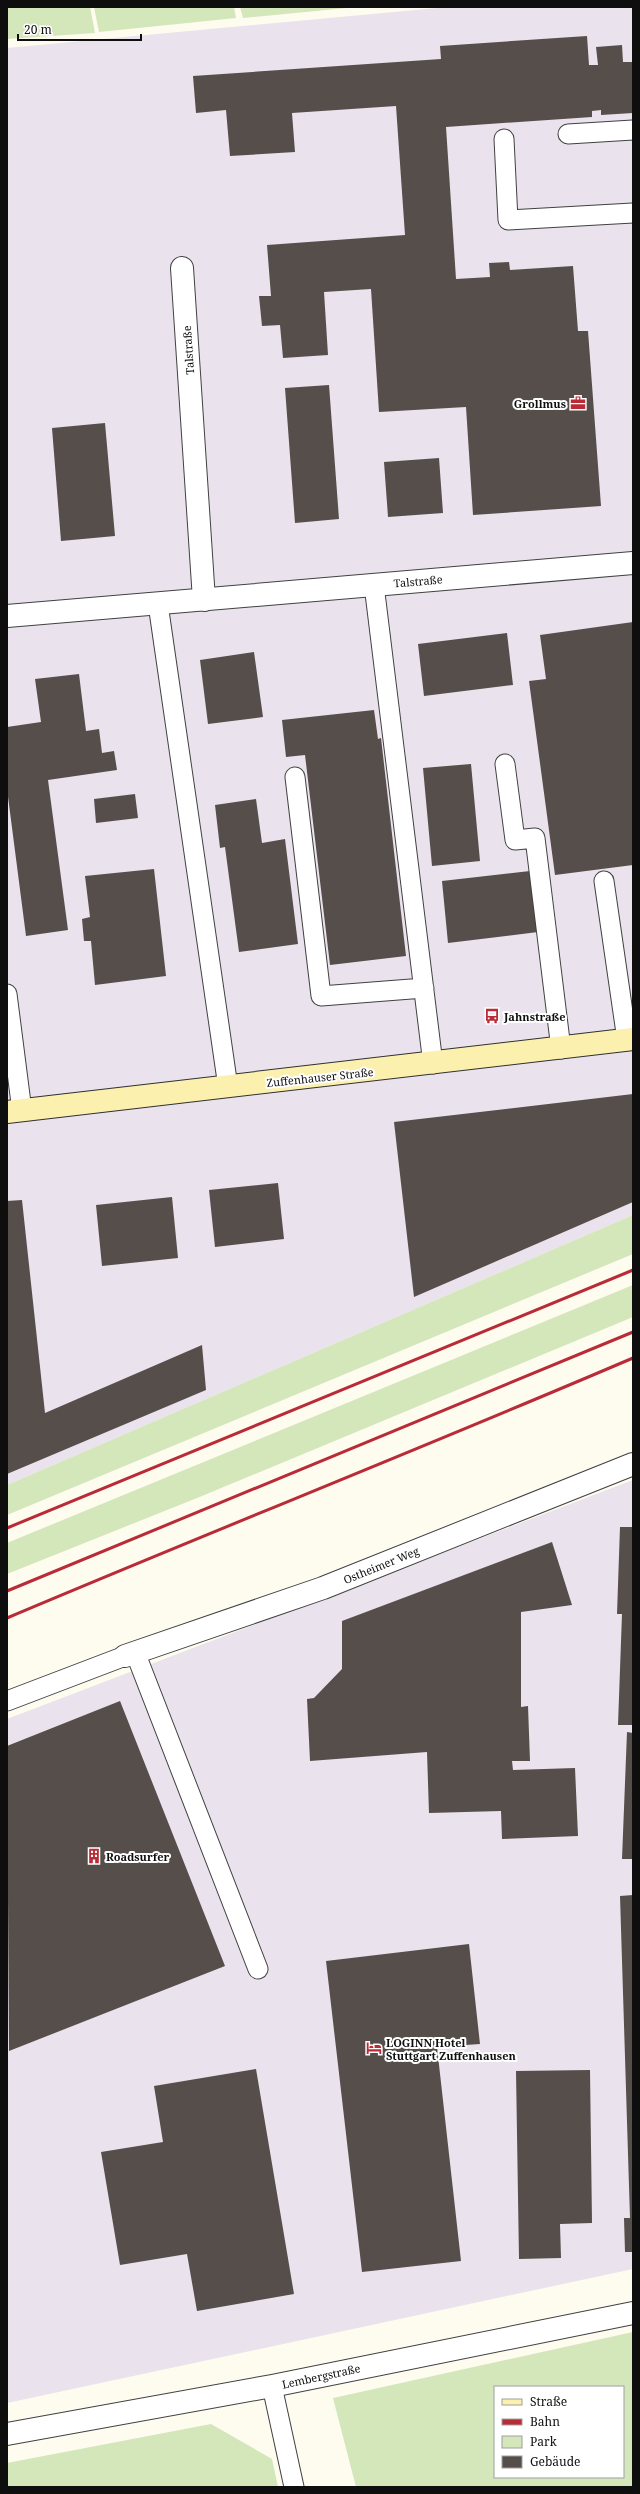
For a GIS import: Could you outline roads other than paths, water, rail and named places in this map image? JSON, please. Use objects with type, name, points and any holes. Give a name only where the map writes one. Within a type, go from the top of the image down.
[{"type":"main road","name":"Zuffenhauser Straße","points":[[14,1112],[630,1040]]},
{"type":"street","name":"Talstraße","points":[[182,268],[204,600]]},
{"type":"street","name":"Talstraße","points":[[7,616],[633,563]]},
{"type":"street","name":"Ostheimer Weg","points":[[130,1654],[323,1588],[633,1464]]},
{"type":"street","name":"Lembergstraße","points":[[7,2434],[272,2386],[633,2313]]},
{"type":"lane","points":[[568,134],[633,130]]},
{"type":"lane","points":[[504,139],[508,220],[633,213]]},
{"type":"lane","points":[[374,585],[433,1064]]},
{"type":"lane","points":[[158,604],[228,1087]]},
{"type":"lane","points":[[505,764],[515,840],[535,838],[561,1049]]},
{"type":"lane","points":[[295,777],[322,996],[424,988]]},
{"type":"lane","points":[[604,881],[630,1040]]},
{"type":"lane","points":[[7,994],[14,1112]]},
{"type":"lane","points":[[7,1701],[130,1654],[258,1969]]},
{"type":"lane","points":[[272,2386],[294,2487]]},
{"type":"railway","points":[[7,1528],[633,1270]]},
{"type":"railway","points":[[7,1591],[633,1332]]},
{"type":"railway","points":[[7,1618],[633,1358]]},
{"type":"place","name":"Grollmus","points":[[578,403]]},
{"type":"place","name":"Jahnstraße","points":[[492,1016]]},
{"type":"place","name":"Roadsurfer","points":[[94,1856]]},
{"type":"place","name":"LOGINN Hotel Stuttgart Zuffenhausen","points":[[374,2048]]}]
